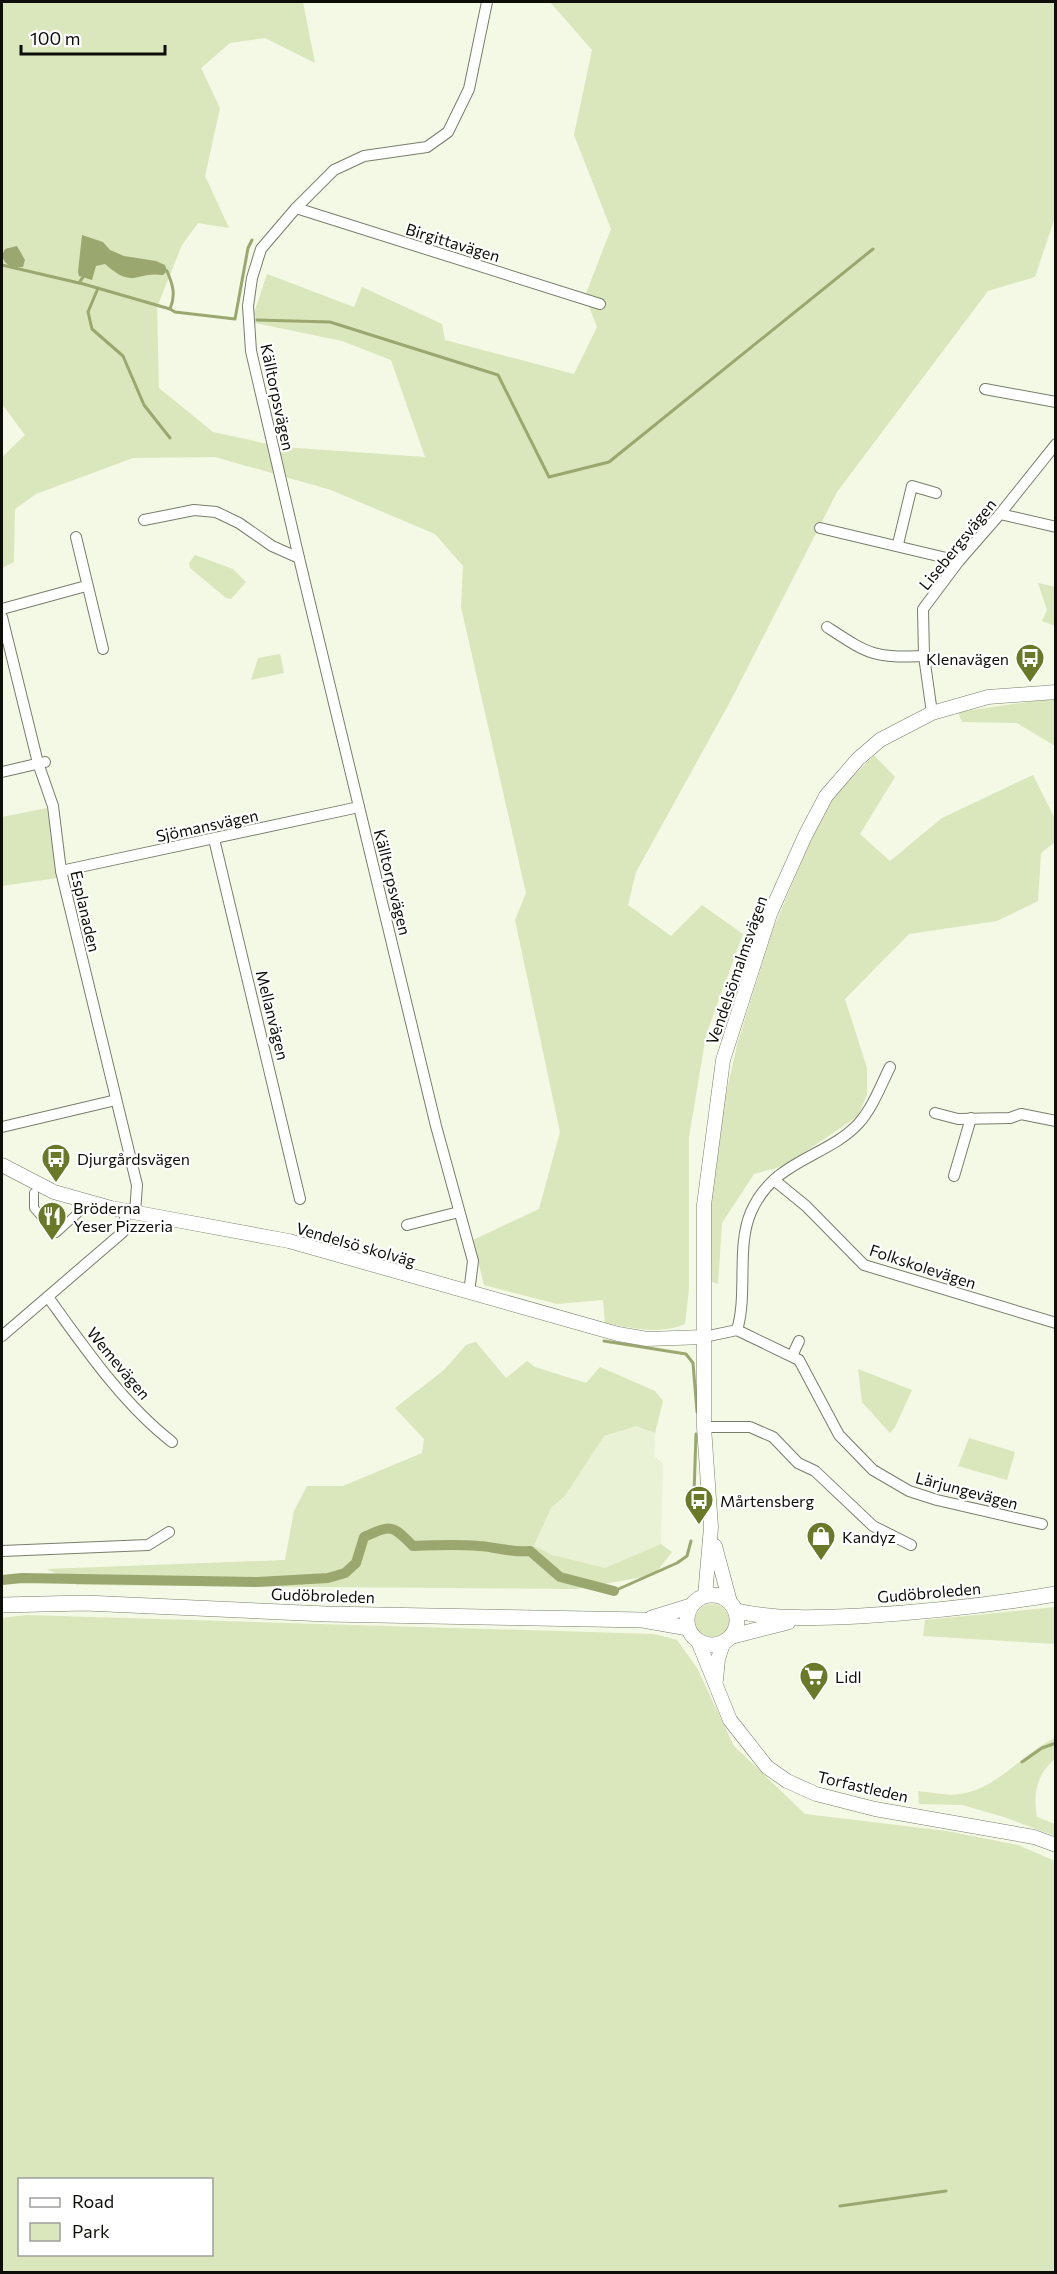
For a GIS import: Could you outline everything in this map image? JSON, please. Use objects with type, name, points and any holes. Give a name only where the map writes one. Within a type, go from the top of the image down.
[{"type":"main road","name":"Gudöbroleden","points":[[733,1606],[758,1616],[804,1618],[943,1609],[1056,1594]]},
{"type":"main road","points":[[705,1596],[722,1596],[733,1606],[738,1620],[728,1640],[705,1645],[698,1641],[688,1628],[686,1621],[691,1606],[705,1596]]},
{"type":"main road","name":"Gudöbroleden","points":[[2,1605],[85,1603],[326,1614],[643,1620],[688,1628]]},
{"type":"main road","name":"Gudöbroleden","points":[[643,1620],[691,1606]]},
{"type":"main road","name":"Gudöbroleden","points":[[728,1640],[804,1618]]},
{"type":"street","name":"Källtorpsvägen","points":[[469,1293],[473,1261],[459,1212],[299,558],[251,351],[248,306],[252,278],[261,249],[296,208],[334,170],[364,156],[427,147],[448,132],[469,89],[488,2]]},
{"type":"street","name":"Birgittavägen","points":[[296,208],[600,304]]},
{"type":"street","points":[[985,389],[1056,402]]},
{"type":"street","name":"Lisebergsvägen","points":[[932,712],[924,656],[923,609],[959,561],[1056,444]]},
{"type":"street","points":[[898,544],[912,486],[936,493]]},
{"type":"street","points":[[144,520],[194,510],[216,512],[239,523],[272,546],[299,558]]},
{"type":"street","points":[[1000,514],[1056,527]]},
{"type":"street","points":[[819,528],[898,544],[959,561]]},
{"type":"street","points":[[76,537],[103,649]]},
{"type":"street","points":[[2,609],[86,586]]},
{"type":"street","name":"Esplanaden","points":[[2,617],[53,806],[61,871],[137,1185],[131,1212]]},
{"type":"street","points":[[827,627],[867,652],[883,657],[924,656]]},
{"type":"street","name":"Vendelsömalmsvägen","points":[[705,1596],[711,1527],[704,1427],[704,1205],[723,1060],[770,914],[805,836],[826,796],[858,759],[880,740],[932,712],[988,697],[1056,692]]},
{"type":"street","points":[[2,772],[42,762]]},
{"type":"street","name":"Sjömansvägen","points":[[61,871],[359,807]]},
{"type":"street","name":"Mellanvägen","points":[[214,838],[300,1199]]},
{"type":"street","points":[[704,1337],[737,1330],[742,1313],[745,1242],[750,1213],[774,1180],[798,1161],[846,1134],[860,1122],[891,1066]]},
{"type":"street","points":[[2,1127],[116,1100]]},
{"type":"street","points":[[935,1113],[958,1119],[1010,1118],[1021,1114],[1056,1120]]},
{"type":"street","points":[[954,1176],[971,1118]]},
{"type":"street","name":"Vendelsö skolväg","points":[[2,1165],[54,1192],[131,1212],[290,1241],[618,1334],[647,1338],[704,1337]]},
{"type":"street","name":"Folkskolevägen","points":[[774,1180],[806,1206],[864,1265],[1056,1323]]},
{"type":"street","points":[[34,1193],[34,1208],[56,1233],[78,1213]]},
{"type":"street","points":[[2,1336],[123,1232],[131,1212]]},
{"type":"street","points":[[407,1225],[459,1212]]},
{"type":"street","name":"Wemevägen","points":[[48,1297],[153,1428],[172,1442]]},
{"type":"street","name":"Lärjungevägen","points":[[737,1330],[792,1356],[804,1365],[839,1436],[873,1470],[909,1491],[937,1500],[1042,1524]]},
{"type":"street","points":[[792,1356],[798,1341]]},
{"type":"street","points":[[704,1427],[750,1427],[773,1437],[798,1463],[815,1471],[873,1526],[910,1545]]},
{"type":"street","points":[[815,1471],[826,1464]]},
{"type":"street","name":"Vendelsömalmsvägen","points":[[711,1527],[733,1606]]},
{"type":"street","points":[[2,1551],[148,1545],[169,1532]]},
{"type":"street","name":"Torfastleden","points":[[716,1682],[718,1659],[728,1640]]},
{"type":"street","name":"Torfastleden","points":[[698,1641],[730,1720],[767,1767],[787,1781],[816,1794],[875,1809],[1035,1837],[1056,1845]]},
{"type":"shaded area","points":[[82,235],[103,242],[110,250],[124,256],[156,261],[165,265],[167,271],[163,275],[129,278],[115,272],[105,264],[96,266],[92,280],[79,276]]},
{"type":"shaded area","points":[[17,246],[25,260],[23,267],[10,266],[2,255],[5,249]]},
{"type":"shaded area","points":[[636,1426],[655,1433],[654,1456],[663,1463],[661,1544],[605,1569],[551,1555],[534,1547],[551,1508],[565,1496],[604,1436]]},
{"type":"green space","points":[[2,2],[303,2],[315,63],[265,38],[230,43],[201,68],[220,108],[205,176],[229,228],[198,223],[182,245],[157,307],[159,388],[213,432],[282,447],[425,457],[391,360],[342,341],[251,322],[267,274],[354,307],[362,287],[442,324],[445,340],[574,374],[597,327],[585,296],[611,229],[574,135],[592,50],[550,2],[1055,2],[1055,217],[1035,277],[988,291],[837,492],[731,700],[636,872],[628,905],[671,936],[702,905],[743,934],[706,1035],[689,1137],[689,1289],[685,1324],[656,1330],[615,1325],[605,1323],[603,1300],[557,1304],[484,1285],[473,1240],[539,1209],[560,1132],[515,920],[526,893],[461,607],[463,566],[435,534],[331,490],[215,457],[133,458],[36,494],[15,509],[14,562],[2,568],[2,457],[25,435],[2,404]]},
{"type":"green space","points":[[195,555],[233,569],[246,582],[231,599],[226,598],[190,568],[189,563]]},
{"type":"green space","points":[[1038,583],[1055,587],[1055,626],[1042,621],[1047,610]]},
{"type":"green space","points":[[280,654],[284,673],[251,680],[258,658]]},
{"type":"green space","points":[[1055,698],[1055,746],[1017,723],[962,722],[958,712]]},
{"type":"green space","points":[[874,755],[895,777],[860,834],[890,861],[942,818],[1033,775],[1056,821],[1055,842],[1041,853],[1038,901],[997,921],[909,934],[845,999],[867,1068],[867,1095],[858,1116],[784,1166],[754,1174],[722,1223],[718,1284],[712,1282],[710,1209],[717,1135],[737,1045],[773,929],[812,838],[834,796]]},
{"type":"green space","points":[[47,808],[57,878],[2,886],[2,817]]},
{"type":"green space","points":[[476,1342],[506,1378],[527,1361],[535,1367],[586,1383],[600,1367],[655,1391],[663,1401],[655,1433],[636,1426],[604,1436],[565,1496],[551,1508],[534,1546],[552,1555],[605,1568],[661,1544],[672,1552],[654,1575],[576,1589],[77,1585],[47,1569],[285,1560],[294,1511],[307,1486],[343,1486],[422,1453],[424,1439],[395,1408],[444,1370],[466,1345]]},
{"type":"green space","points":[[858,1369],[912,1390],[890,1433],[862,1402]]},
{"type":"green space","points":[[969,1438],[1015,1452],[1007,1480],[958,1466]]},
{"type":"green space","points":[[712,1604],[724,1609],[729,1621],[724,1633],[712,1638],[700,1633],[695,1621],[700,1609]]},
{"type":"green space","points":[[1055,1607],[1055,1644],[923,1636],[925,1620]]},
{"type":"green space","points":[[27,1615],[654,1634],[677,1640],[697,1668],[734,1746],[805,1814],[947,1831],[1018,1845],[1055,1861],[1055,2272],[2,2272],[2,1618]]},
{"type":"green space","points":[[1055,1738],[1055,1759],[1040,1778],[1035,1800],[1037,1817],[1055,1824],[1055,1836],[1004,1817],[962,1805],[919,1804],[918,1791],[960,1794],[974,1791],[998,1778]]},
{"type":"waterway","points":[[164,270],[167,271],[173,290],[170,309],[175,312],[235,319],[248,248],[252,240]]},
{"type":"waterway","points":[[257,320],[330,322],[498,375],[549,477],[609,462],[873,249]]},
{"type":"waterway","points":[[2,265],[79,283],[83,277]]},
{"type":"waterway","points":[[80,283],[170,309]]},
{"type":"waterway","points":[[98,288],[88,312],[92,329],[123,356],[144,405],[170,438]]},
{"type":"waterway","points":[[604,1341],[686,1354],[693,1363],[697,1412]]},
{"type":"waterway","points":[[694,1494],[696,1434]]},
{"type":"waterway","points":[[2,1580],[22,1578],[257,1582],[328,1578],[345,1573],[356,1563],[364,1537],[380,1530],[391,1529],[413,1546],[463,1545],[530,1551],[560,1577],[614,1591]]},
{"type":"waterway","points":[[614,1591],[677,1563],[687,1556],[691,1541]]},
{"type":"waterway","points":[[1022,1762],[1042,1748],[1056,1743]]},
{"type":"waterway","points":[[840,2206],[946,2191]]},
{"type":"place","name":"Klenavägen","points":[[1030,684]]},
{"type":"place","name":"Djurgårdsvägen","points":[[56,1184]]},
{"type":"place","name":"Bröderna Yeser Pizzeria","points":[[52,1242]]},
{"type":"place","name":"Mårtensberg","points":[[699,1526]]},
{"type":"place","name":"Kandyz","points":[[821,1562]]},
{"type":"place","name":"Lidl","points":[[814,1702]]}]
